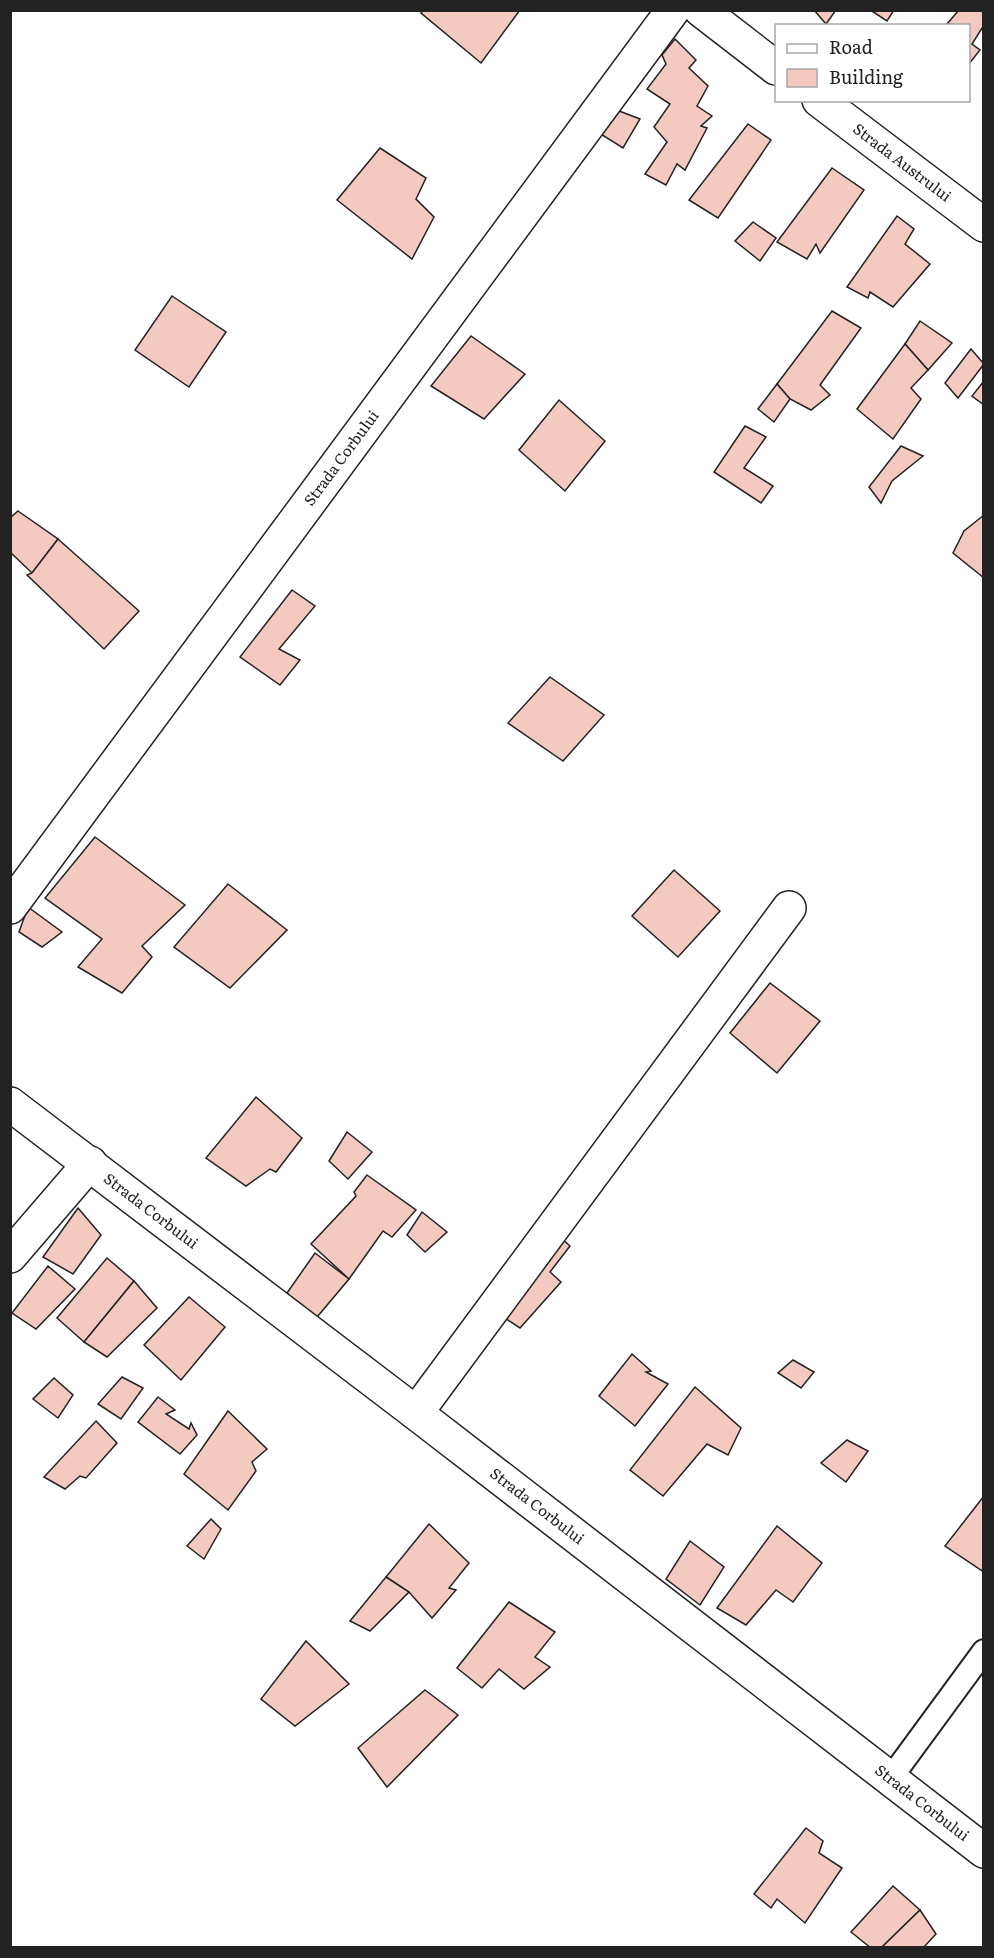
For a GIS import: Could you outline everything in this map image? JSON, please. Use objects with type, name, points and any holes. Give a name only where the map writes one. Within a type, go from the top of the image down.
[{"type":"street","name":"Strada Corbului","points":[[10,908],[673,10]]},
{"type":"street","points":[[701,10],[775,66]]},
{"type":"street","name":"Strada Austrului","points":[[822,102],[984,225]]},
{"type":"street","points":[[416,1413],[789,908]]},
{"type":"street","name":"Strada Corbului","points":[[10,1104],[416,1413],[984,1851]]},
{"type":"street","name":"Strada Corbului","points":[[10,1256],[90,1163]]},
{"type":"lane","points":[[890,1779],[984,1651]]},
{"type":"building","points":[[423,10],[520,10],[481,63],[421,13]]},
{"type":"building","points":[[814,10],[836,10],[826,24]]},
{"type":"building","points":[[870,10],[894,10],[887,21]]},
{"type":"building","points":[[959,10],[981,10],[984,14],[984,25],[972,44],[980,50],[970,62],[970,24],[947,24]]},
{"type":"building","points":[[675,39],[696,60],[689,68],[708,86],[697,106],[712,116],[701,126],[707,128],[685,170],[677,164],[666,185],[645,174],[667,142],[654,127],[670,104],[647,89],[666,64],[662,55]]},
{"type":"building","points":[[614,109],[640,119],[623,148],[599,133]]},
{"type":"building","points":[[748,124],[771,140],[718,218],[689,200]]},
{"type":"building","points":[[380,148],[426,178],[416,199],[434,217],[412,259],[337,200]]},
{"type":"building","points":[[832,168],[864,190],[820,253],[816,244],[807,259],[777,242]]},
{"type":"building","points":[[897,216],[914,229],[905,244],[930,264],[893,307],[870,292],[868,298],[847,287]]},
{"type":"building","points":[[753,222],[776,238],[760,261],[735,241]]},
{"type":"building","points":[[172,296],[226,332],[189,387],[135,350]]},
{"type":"building","points":[[832,311],[861,328],[820,385],[830,395],[811,410],[790,399],[777,384]]},
{"type":"building","points":[[920,321],[952,343],[928,370],[905,344]]},
{"type":"building","points":[[471,336],[525,374],[484,419],[431,386]]},
{"type":"building","points":[[905,344],[928,370],[911,388],[921,399],[893,439],[857,409]]},
{"type":"building","points":[[971,349],[984,364],[958,398],[945,383]]},
{"type":"building","points":[[984,381],[984,405],[972,396]]},
{"type":"building","points":[[777,384],[790,399],[774,422],[758,409]]},
{"type":"building","points":[[559,400],[605,441],[565,491],[519,450]]},
{"type":"building","points":[[745,426],[766,437],[744,468],[773,486],[761,503],[714,472]]},
{"type":"building","points":[[901,446],[923,456],[892,481],[881,503],[869,487]]},
{"type":"building","points":[[18,511],[58,539],[32,573],[10,552],[10,518]]},
{"type":"building","points":[[984,515],[984,578],[953,553],[964,531]]},
{"type":"building","points":[[58,539],[139,611],[104,649],[27,575],[32,573]]},
{"type":"building","points":[[292,590],[315,606],[279,649],[300,660],[280,685],[240,657]]},
{"type":"building","points":[[550,677],[604,715],[563,761],[508,723]]},
{"type":"building","points":[[95,837],[185,905],[142,946],[152,957],[122,993],[78,967],[102,939],[45,898]]},
{"type":"building","points":[[674,870],[720,911],[678,957],[632,916]]},
{"type":"building","points":[[228,884],[287,930],[230,988],[174,947]]},
{"type":"building","points":[[28,907],[62,932],[42,947],[19,932]]},
{"type":"building","points":[[770,983],[820,1021],[777,1073],[730,1033]]},
{"type":"building","points":[[256,1097],[302,1138],[276,1172],[270,1169],[246,1186],[206,1158]]},
{"type":"building","points":[[347,1132],[372,1152],[348,1179],[329,1161]]},
{"type":"building","points":[[367,1175],[416,1210],[392,1237],[383,1231],[349,1279],[311,1244],[356,1196],[354,1192]]},
{"type":"building","points":[[78,1208],[101,1235],[73,1274],[43,1257]]},
{"type":"building","points":[[422,1212],[447,1232],[425,1252],[407,1235]]},
{"type":"building","points":[[551,1229],[570,1246],[550,1272],[561,1282],[520,1328],[488,1307]]},
{"type":"building","points":[[315,1253],[349,1279],[312,1323],[287,1293]]},
{"type":"building","points":[[107,1258],[134,1281],[84,1342],[57,1318]]},
{"type":"building","points":[[48,1266],[75,1289],[36,1329],[12,1313]]},
{"type":"building","points":[[134,1281],[157,1308],[107,1357],[84,1342]]},
{"type":"building","points":[[189,1297],[225,1327],[181,1380],[144,1345]]},
{"type":"building","points":[[632,1354],[651,1371],[646,1372],[668,1384],[635,1426],[599,1396]]},
{"type":"building","points":[[793,1360],[814,1372],[801,1388],[778,1373]]},
{"type":"building","points":[[122,1377],[143,1388],[121,1419],[98,1404]]},
{"type":"building","points":[[54,1378],[73,1395],[58,1418],[33,1399]]},
{"type":"building","points":[[695,1387],[741,1428],[728,1455],[707,1444],[663,1496],[630,1470]]},
{"type":"building","points":[[158,1397],[175,1410],[166,1414],[189,1429],[191,1423],[197,1435],[180,1454],[138,1422]]},
{"type":"building","points":[[228,1411],[267,1449],[252,1462],[256,1471],[228,1510],[184,1474]]},
{"type":"building","points":[[96,1421],[117,1443],[86,1478],[80,1476],[65,1489],[44,1477]]},
{"type":"building","points":[[847,1440],[868,1451],[846,1482],[821,1463]]},
{"type":"building","points":[[984,1496],[984,1572],[945,1546]]},
{"type":"building","points":[[211,1519],[221,1529],[204,1559],[187,1546]]},
{"type":"building","points":[[429,1524],[469,1563],[449,1588],[456,1590],[432,1618],[409,1592],[386,1577]]},
{"type":"building","points":[[777,1526],[822,1563],[793,1602],[776,1590],[746,1625],[717,1608]]},
{"type":"building","points":[[690,1541],[724,1567],[700,1605],[666,1579]]},
{"type":"building","points":[[386,1577],[409,1592],[370,1631],[350,1621]]},
{"type":"building","points":[[509,1602],[555,1632],[535,1657],[550,1667],[524,1689],[499,1669],[482,1688],[457,1668]]},
{"type":"building","points":[[306,1641],[349,1684],[295,1726],[261,1699]]},
{"type":"building","points":[[425,1690],[458,1715],[387,1787],[358,1748]]},
{"type":"building","points":[[806,1828],[823,1841],[819,1853],[842,1868],[805,1923],[777,1899],[771,1908],[754,1894]]},
{"type":"building","points":[[893,1886],[920,1910],[881,1948],[871,1948],[851,1932]]},
{"type":"building","points":[[920,1910],[936,1934],[923,1948],[881,1948]]}]
